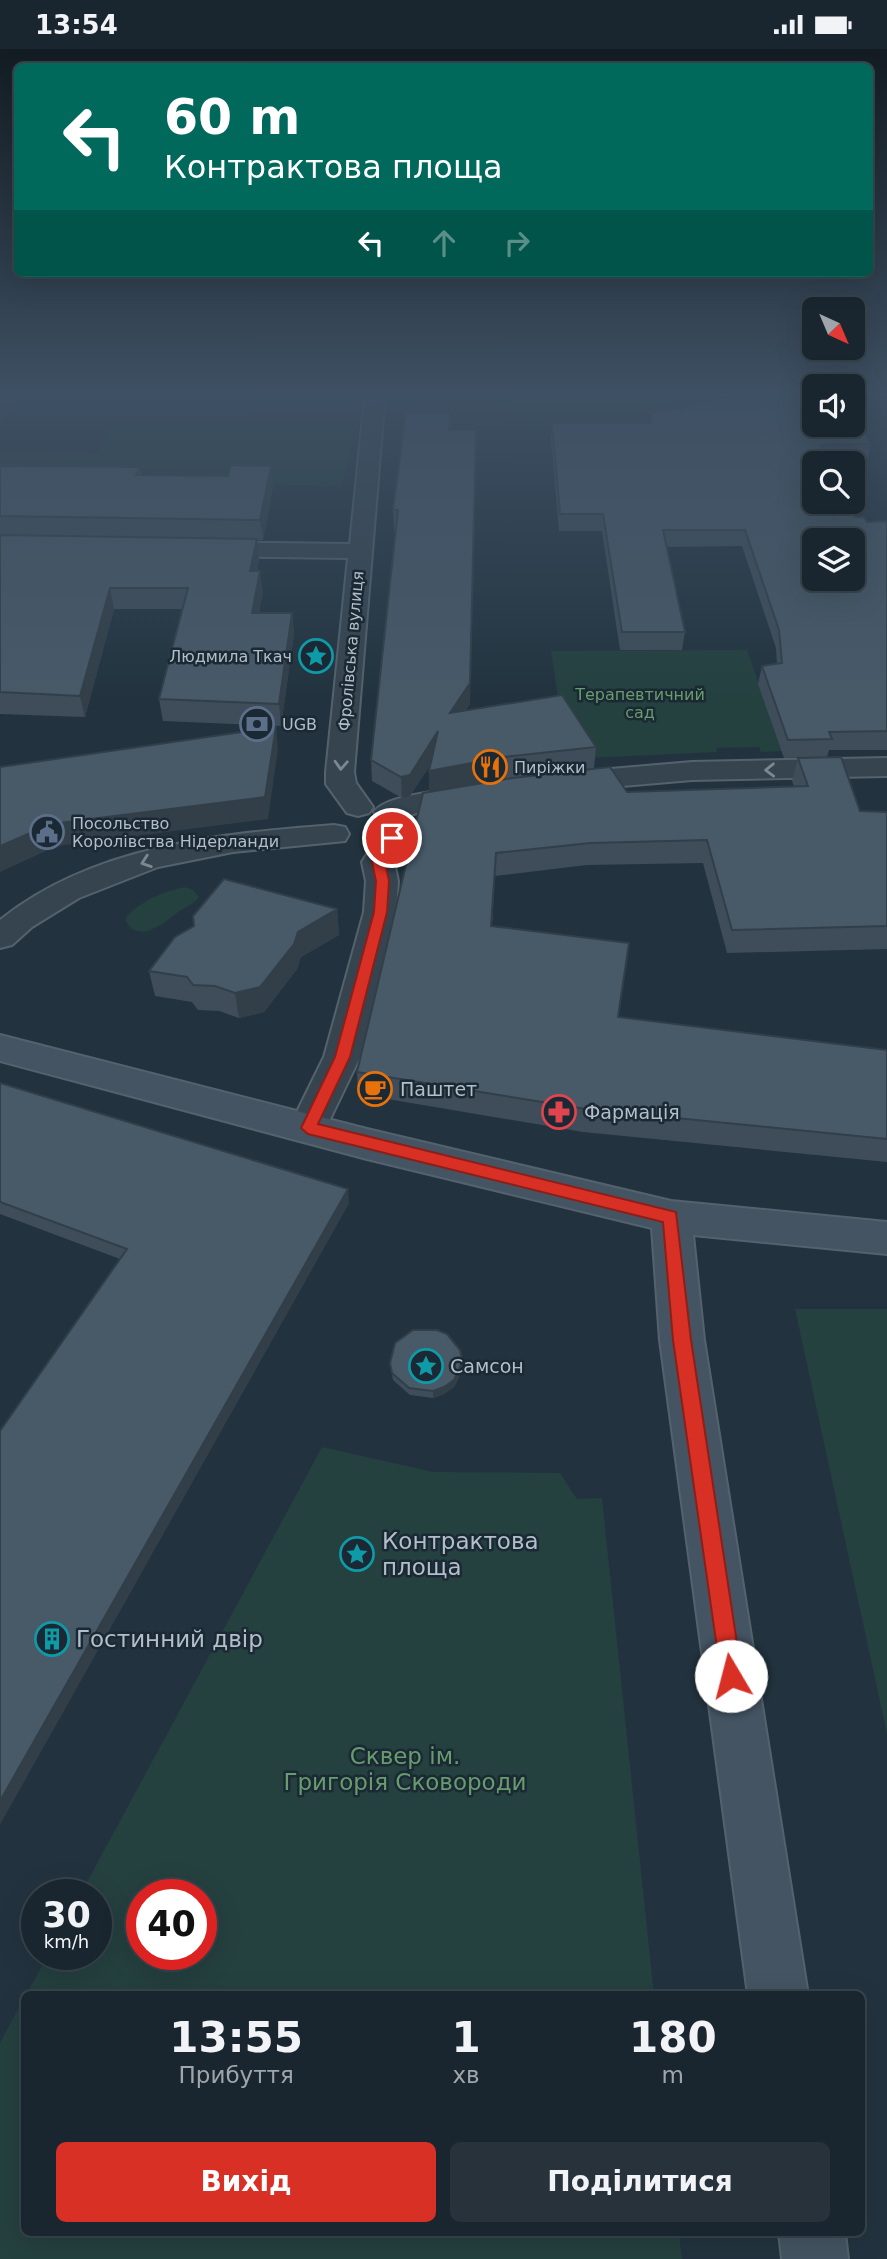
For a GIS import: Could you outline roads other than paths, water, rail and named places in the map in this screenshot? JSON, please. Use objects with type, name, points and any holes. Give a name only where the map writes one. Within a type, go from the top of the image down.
[{"type":"street","name":"Фролівська вулиця","points":[[366,495],[340,772],[341,784],[358,807],[335,819],[370,838]]},
{"type":"street","points":[[180,548],[361,551]]},
{"type":"street","points":[[542,786],[692,771],[887,767]]},
{"type":"street","points":[[0,937],[48,901],[102,877],[155,859],[201,847],[370,838],[421,803],[504,791]]},
{"type":"street","points":[[308,1128],[342,1057],[380,912],[382,881],[370,838]]},
{"type":"street","points":[[0,1048],[308,1128],[670,1217],[887,1238]]},
{"type":"street","points":[[670,1217],[682,1340],[777,1991]]},
{"type":"street","points":[[812,2236],[815,2259]]},
{"type":"place","name":"Людмила Ткач","points":[[316,656]]},
{"type":"place","name":"UGB","points":[[257,724]]},
{"type":"place","name":"Пиріжки","points":[[490,767]]},
{"type":"place","name":"Посольство Королівства Нідерланди","points":[[47,832]]},
{"type":"place","name":"Паштет","points":[[375,1089]]},
{"type":"place","name":"Фармація","points":[[559,1112]]},
{"type":"place","name":"Самсон","points":[[426,1366]]},
{"type":"place","name":"Контрактова площа","points":[[357,1554]]},
{"type":"place","name":"Гостинний двір","points":[[52,1639]]},
{"type":"park label","name":"Терапевтичний сад","points":[[640,703]]},
{"type":"park label","name":"Сквер ім. Григорія Сковороди","points":[[405,1769]]}]
